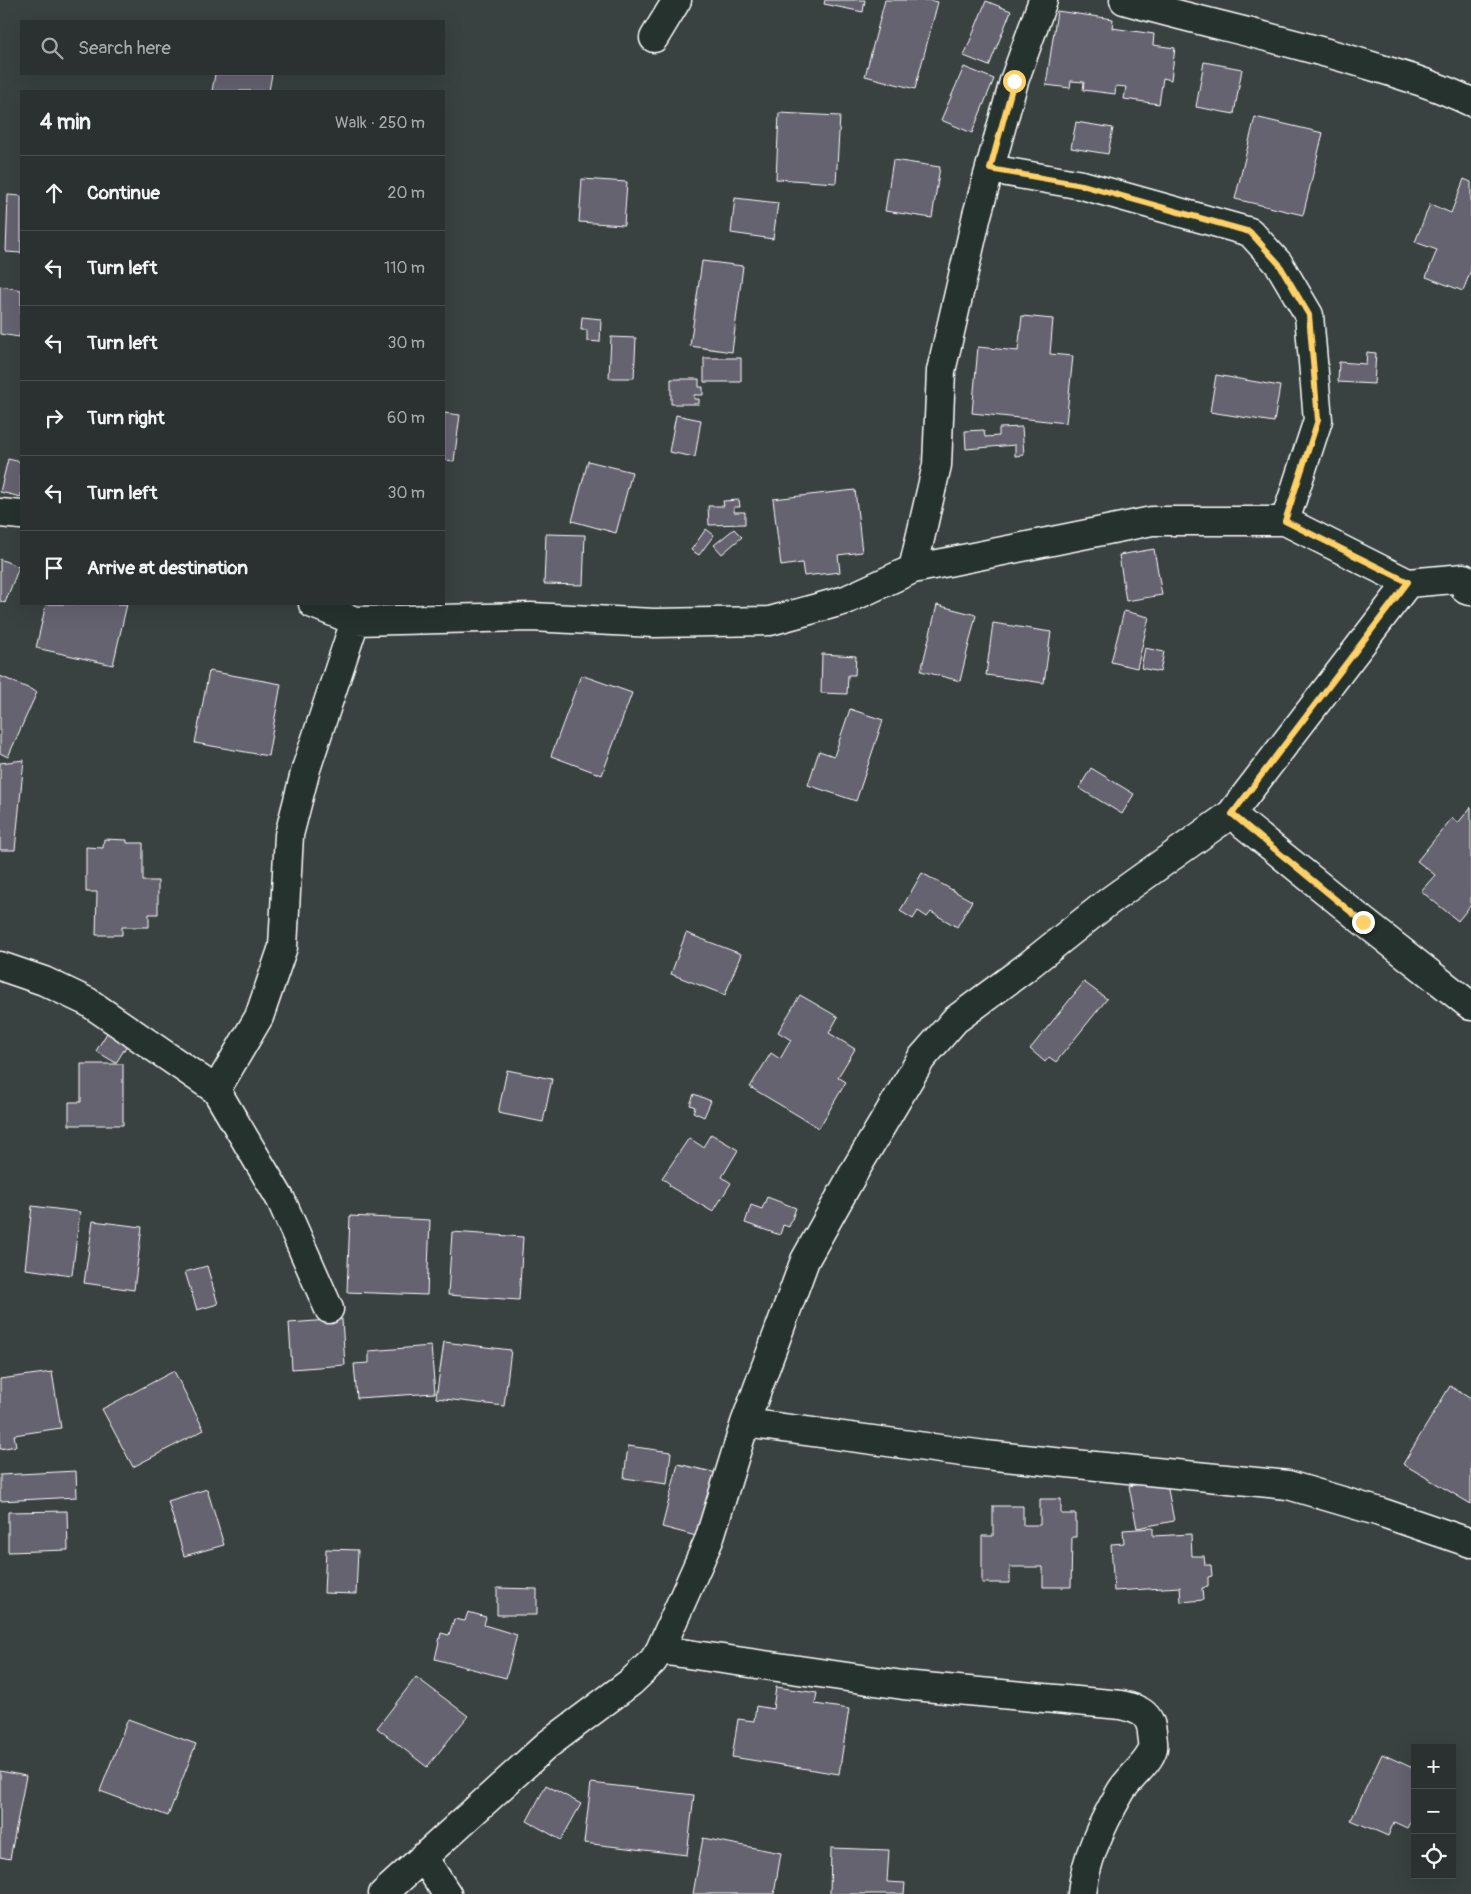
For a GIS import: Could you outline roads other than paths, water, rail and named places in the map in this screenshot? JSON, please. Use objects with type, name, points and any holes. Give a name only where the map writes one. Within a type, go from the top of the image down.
[{"type":"street","points":[[654,38],[677,0]]},
{"type":"street","points":[[913,569],[938,465],[941,371],[990,169],[1014,81],[1043,0]]},
{"type":"street","points":[[1124,0],[1183,17],[1338,55],[1440,87],[1471,102]]},
{"type":"street","points":[[990,169],[1082,185],[1250,232],[1279,264],[1309,315],[1318,420],[1285,521]]},
{"type":"street","points":[[0,513],[20,515]]},
{"type":"street","points":[[315,605],[355,621],[530,617],[654,623],[770,621],[846,600],[913,569],[1152,521],[1285,521],[1408,582],[1464,578],[1469,587]]},
{"type":"street","points":[[383,1894],[547,1745],[631,1682],[653,1661],[660,1650],[709,1540],[744,1423],[805,1260],[921,1059],[954,1020],[1024,969],[1108,902],[1232,814],[1408,582]]},
{"type":"street","points":[[216,1090],[259,1017],[283,947],[289,835],[306,769],[355,621]]},
{"type":"street","points":[[1232,814],[1363,922],[1471,1006]]},
{"type":"street","points":[[0,966],[44,980],[88,1002],[216,1090],[281,1200],[328,1309]]},
{"type":"street","points":[[744,1423],[985,1455],[1288,1485],[1414,1523],[1471,1543]]},
{"type":"street","points":[[660,1650],[903,1685],[1121,1705],[1142,1711],[1147,1715],[1152,1727],[1153,1748],[1149,1756],[1122,1790],[1099,1834],[1087,1863],[1082,1894]]},
{"type":"street","points":[[423,1857],[446,1894]]}]
